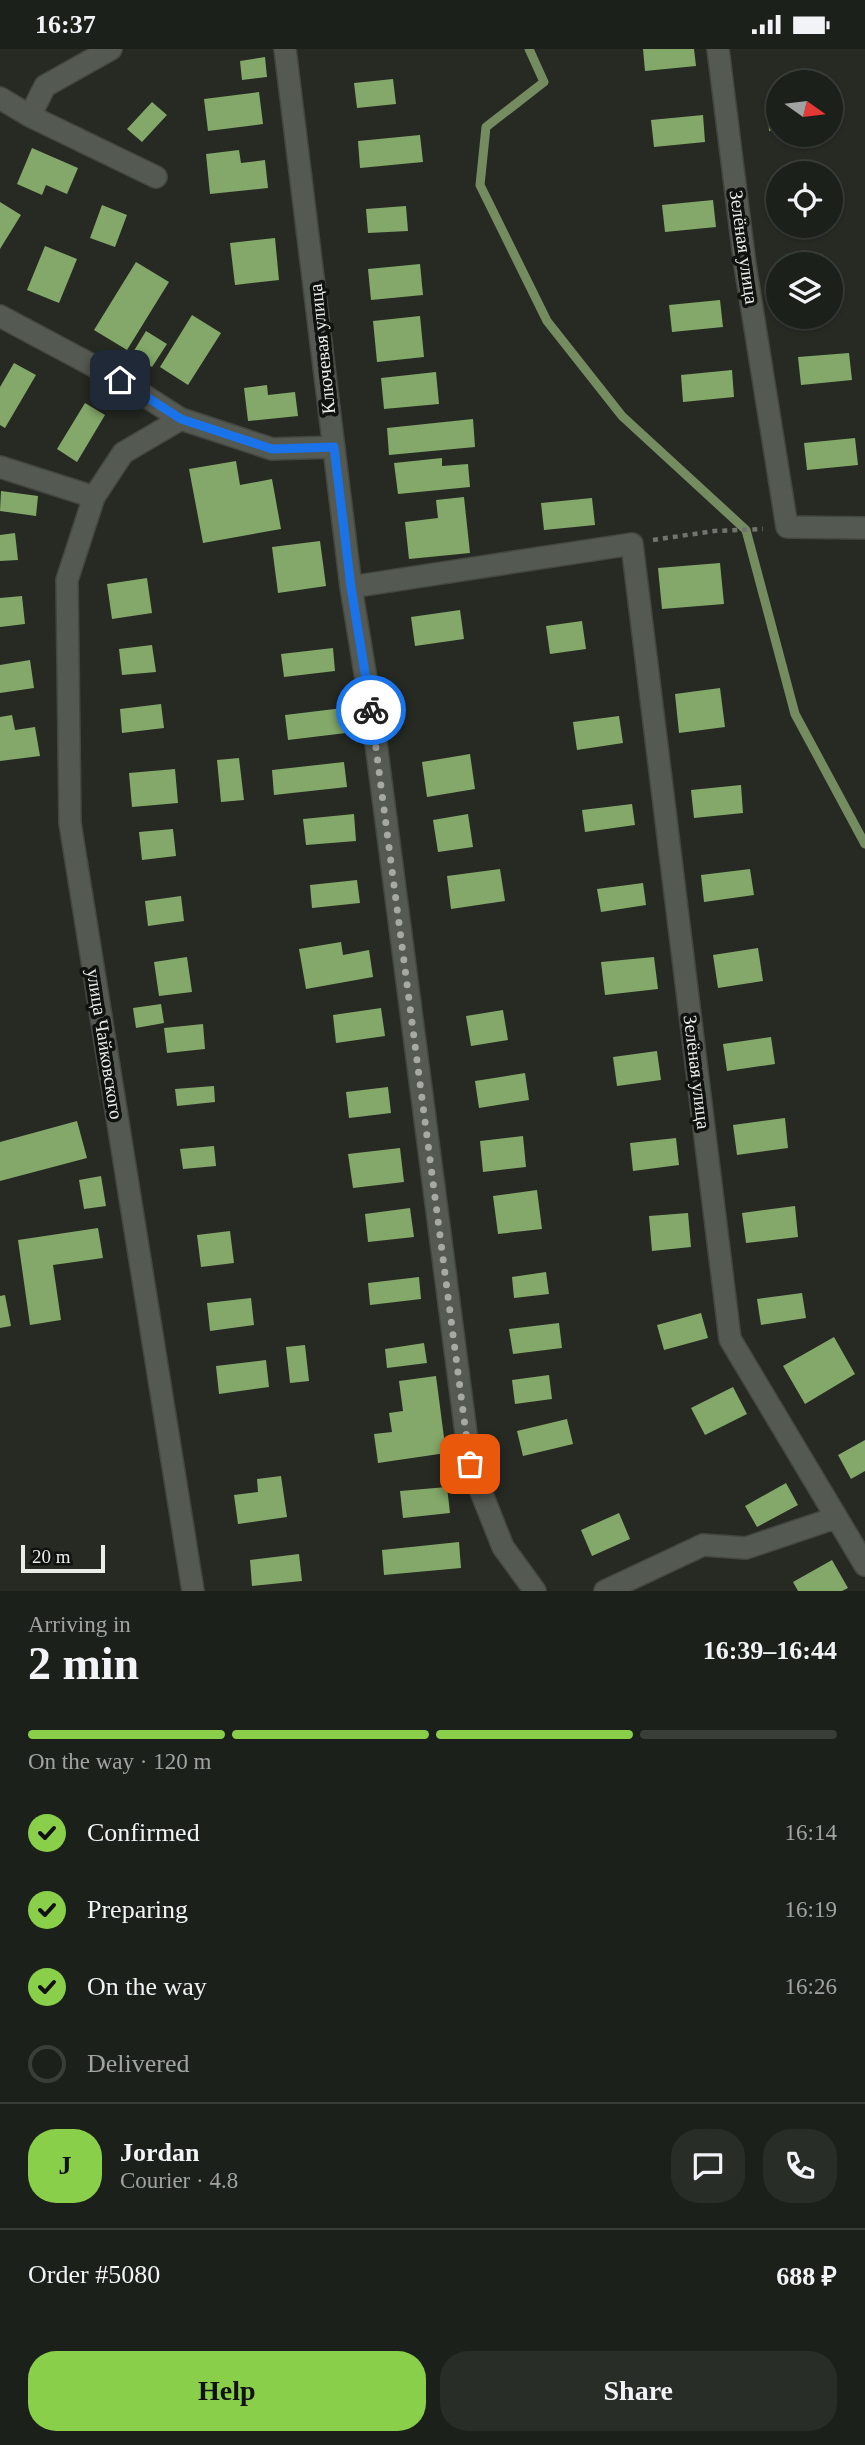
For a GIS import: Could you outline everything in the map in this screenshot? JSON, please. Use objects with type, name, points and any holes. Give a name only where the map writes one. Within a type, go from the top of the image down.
[{"type":"street","points":[[30,116],[45,86],[111,49]]},
{"type":"street","name":"Ключевая улица","points":[[285,49],[351,587],[374,728],[470,1464],[503,1547],[535,1591]]},
{"type":"street","name":"Зелёная улица","points":[[718,49],[745,265],[787,527]]},
{"type":"street","points":[[0,98],[30,116],[156,177]]},
{"type":"street","points":[[0,316],[120,380],[181,419],[272,449],[334,447]]},
{"type":"street","name":"улица Чайковского","points":[[181,419],[123,453],[94,497],[67,580],[70,823],[193,1591]]},
{"type":"street","points":[[0,467],[94,497]]},
{"type":"street","points":[[787,527],[865,528]]},
{"type":"street","points":[[351,587],[632,544]]},
{"type":"street","name":"Зелёная улица","points":[[632,544],[730,1339],[865,1565]]},
{"type":"street","points":[[605,1591],[703,1545],[746,1548],[835,1518]]},
{"type":"path","points":[[632,544],[714,531],[787,527]]},
{"type":"building","points":[[643,49],[694,49],[696,66],[645,71]]},
{"type":"building","points":[[265,57],[267,77],[242,80],[240,61]]},
{"type":"building","points":[[393,79],[396,104],[357,108],[354,83]]},
{"type":"building","points":[[259,92],[263,124],[208,131],[204,99]]},
{"type":"building","points":[[152,102],[167,115],[142,142],[127,129]]},
{"type":"building","points":[[703,115],[705,142],[654,147],[651,120]]},
{"type":"building","points":[[420,135],[423,162],[360,168],[358,141]]},
{"type":"building","points":[[32,148],[78,168],[67,194],[46,185],[42,195],[17,184]]},
{"type":"building","points":[[239,150],[241,163],[265,160],[268,188],[210,194],[206,154]]},
{"type":"building","points":[[713,200],[716,227],[665,232],[662,205]]},
{"type":"building","points":[[0,202],[21,215],[0,249]]},
{"type":"building","points":[[102,205],[127,215],[115,247],[90,238]]},
{"type":"building","points":[[406,206],[408,231],[368,233],[366,209]]},
{"type":"building","points":[[275,238],[279,280],[235,285],[230,243]]},
{"type":"building","points":[[45,246],[77,259],[59,303],[27,290]]},
{"type":"building","points":[[136,262],[169,282],[127,350],[94,330]]},
{"type":"building","points":[[420,264],[423,295],[371,300],[368,269]]},
{"type":"building","points":[[720,300],[723,327],[672,332],[669,305]]},
{"type":"building","points":[[192,315],[221,333],[188,385],[160,367]]},
{"type":"building","points":[[420,316],[424,357],[377,362],[373,321]]},
{"type":"building","points":[[146,331],[167,344],[152,367],[132,354]]},
{"type":"building","points":[[849,353],[852,380],[801,385],[798,357]]},
{"type":"building","points":[[14,363],[36,375],[5,428],[0,425],[0,387]]},
{"type":"building","points":[[732,370],[734,397],[683,402],[681,375]]},
{"type":"building","points":[[436,372],[439,404],[384,409],[381,378]]},
{"type":"building","points":[[267,385],[268,395],[295,392],[298,416],[248,421],[244,388]]},
{"type":"building","points":[[85,403],[105,415],[77,462],[57,449]]},
{"type":"building","points":[[473,419],[475,447],[389,455],[387,428]]},
{"type":"building","points":[[855,438],[858,465],[807,470],[804,443]]},
{"type":"building","points":[[442,458],[442,466],[468,464],[470,487],[398,494],[394,463]]},
{"type":"building","points":[[236,461],[240,485],[272,479],[281,529],[203,543],[189,469]]},
{"type":"building","points":[[1,491],[38,496],[36,516],[0,511]]},
{"type":"building","points":[[464,497],[470,553],[409,559],[405,522],[438,518],[436,500]]},
{"type":"building","points":[[592,498],[595,525],[544,530],[541,503]]},
{"type":"building","points":[[15,533],[18,560],[0,561],[0,535]]},
{"type":"building","points":[[320,541],[326,586],[278,593],[272,547]]},
{"type":"building","points":[[720,563],[724,604],[662,609],[658,568]]},
{"type":"building","points":[[147,578],[152,613],[112,619],[107,584]]},
{"type":"building","points":[[22,596],[25,624],[0,627],[0,598]]},
{"type":"building","points":[[460,610],[464,639],[415,646],[411,617]]},
{"type":"building","points":[[582,621],[586,649],[550,654],[546,626]]},
{"type":"building","points":[[152,645],[156,672],[122,675],[119,649]]},
{"type":"building","points":[[333,648],[335,671],[284,677],[281,654]]},
{"type":"building","points":[[30,660],[34,688],[0,693],[0,665]]},
{"type":"building","points":[[720,688],[725,727],[679,733],[675,694]]},
{"type":"building","points":[[161,704],[164,728],[122,733],[120,709]]},
{"type":"building","points":[[343,708],[346,733],[288,740],[285,715]]},
{"type":"building","points":[[12,715],[15,730],[35,727],[40,756],[0,761],[0,717]]},
{"type":"building","points":[[619,716],[623,743],[577,750],[573,722]]},
{"type":"building","points":[[470,754],[475,789],[427,797],[422,762]]},
{"type":"building","points":[[239,758],[244,800],[221,802],[217,760]]},
{"type":"building","points":[[344,762],[347,787],[274,795],[272,770]]},
{"type":"building","points":[[175,769],[178,803],[132,807],[129,773]]},
{"type":"building","points":[[741,785],[743,813],[694,818],[691,790]]},
{"type":"building","points":[[632,804],[635,825],[585,832],[582,810]]},
{"type":"building","points":[[354,814],[356,841],[306,845],[303,819]]},
{"type":"building","points":[[468,814],[473,847],[438,852],[433,820]]},
{"type":"building","points":[[173,829],[176,856],[142,860],[139,832]]},
{"type":"building","points":[[500,869],[505,901],[451,909],[447,876]]},
{"type":"building","points":[[750,869],[754,895],[704,902],[701,875]]},
{"type":"building","points":[[357,880],[360,903],[312,908],[310,885]]},
{"type":"building","points":[[643,883],[646,905],[601,912],[597,889]]},
{"type":"building","points":[[181,896],[184,921],[148,926],[145,901]]},
{"type":"building","points":[[341,942],[343,955],[369,950],[373,977],[306,989],[299,949]]},
{"type":"building","points":[[758,948],[763,981],[718,988],[713,955]]},
{"type":"building","points":[[187,957],[192,992],[159,996],[154,962]]},
{"type":"building","points":[[654,957],[658,989],[605,995],[601,962]]},
{"type":"building","points":[[161,1004],[164,1023],[136,1028],[133,1008]]},
{"type":"building","points":[[381,1008],[385,1036],[336,1043],[333,1015]]},
{"type":"building","points":[[503,1010],[508,1040],[471,1046],[466,1016]]},
{"type":"building","points":[[203,1024],[205,1049],[167,1053],[164,1028]]},
{"type":"building","points":[[771,1037],[775,1064],[727,1071],[723,1044]]},
{"type":"building","points":[[657,1051],[661,1080],[617,1086],[613,1057]]},
{"type":"building","points":[[525,1073],[529,1100],[479,1108],[475,1081]]},
{"type":"building","points":[[214,1086],[215,1102],[177,1106],[175,1089]]},
{"type":"building","points":[[388,1087],[391,1113],[349,1118],[346,1092]]},
{"type":"building","points":[[785,1118],[788,1148],[737,1155],[733,1125]]},
{"type":"building","points":[[77,1121],[87,1158],[0,1181],[0,1142]]},
{"type":"building","points":[[523,1136],[526,1167],[483,1172],[480,1141]]},
{"type":"building","points":[[676,1138],[679,1165],[633,1171],[630,1143]]},
{"type":"building","points":[[214,1146],[216,1166],[183,1169],[180,1149]]},
{"type":"building","points":[[400,1148],[404,1182],[353,1188],[348,1154]]},
{"type":"building","points":[[101,1176],[106,1206],[84,1209],[79,1180]]},
{"type":"building","points":[[537,1190],[542,1229],[498,1234],[493,1196]]},
{"type":"building","points":[[795,1206],[798,1237],[746,1243],[742,1213]]},
{"type":"building","points":[[410,1208],[414,1237],[368,1242],[365,1214]]},
{"type":"building","points":[[688,1213],[691,1247],[652,1251],[649,1216]]},
{"type":"building","points":[[98,1228],[103,1258],[53,1265],[61,1320],[30,1325],[18,1240]]},
{"type":"building","points":[[230,1231],[234,1263],[201,1267],[197,1235]]},
{"type":"building","points":[[546,1272],[549,1294],[514,1298],[512,1277]]},
{"type":"building","points":[[419,1277],[421,1299],[370,1305],[368,1283]]},
{"type":"building","points":[[802,1293],[806,1318],[761,1325],[757,1299]]},
{"type":"building","points":[[5,1295],[11,1326],[0,1328],[0,1296]]},
{"type":"building","points":[[251,1298],[254,1325],[210,1331],[207,1303]]},
{"type":"building","points":[[701,1313],[708,1338],[664,1350],[657,1325]]},
{"type":"building","points":[[559,1323],[562,1348],[513,1354],[509,1329]]},
{"type":"building","points":[[834,1337],[855,1374],[805,1404],[783,1366]]},
{"type":"building","points":[[424,1343],[427,1363],[387,1368],[385,1349]]},
{"type":"building","points":[[305,1345],[309,1381],[290,1383],[286,1347]]},
{"type":"building","points":[[266,1360],[269,1387],[219,1394],[216,1366]]},
{"type":"building","points":[[549,1375],[552,1399],[515,1404],[512,1380]]},
{"type":"building","points":[[436,1376],[446,1453],[378,1463],[374,1434],[392,1432],[389,1413],[403,1411],[399,1381]]},
{"type":"building","points":[[733,1387],[747,1414],[705,1435],[691,1408]]},
{"type":"building","points":[[567,1419],[573,1444],[523,1456],[517,1431]]},
{"type":"building","points":[[865,1440],[865,1471],[851,1479],[838,1455]]},
{"type":"building","points":[[281,1476],[287,1517],[238,1524],[234,1495],[258,1492],[257,1479]]},
{"type":"building","points":[[786,1483],[798,1505],[757,1527],[745,1506]]},
{"type":"building","points":[[447,1487],[450,1513],[403,1518],[400,1491]]},
{"type":"building","points":[[619,1513],[630,1539],[592,1556],[581,1530]]},
{"type":"building","points":[[459,1542],[461,1568],[384,1575],[382,1550]]},
{"type":"building","points":[[299,1554],[302,1581],[252,1586],[250,1560]]},
{"type":"building","points":[[832,1560],[848,1588],[842,1591],[798,1591],[793,1582]]},
{"type":"waterway","points":[[529,49],[544,82],[486,127],[480,185],[547,321],[622,416],[746,530],[795,714],[865,844]]},
{"type":"way so far","points":[[371,710],[470,1464]]},
{"type":"route","points":[[120,380],[181,419],[272,449],[334,447],[351,587],[371,710]]}]
